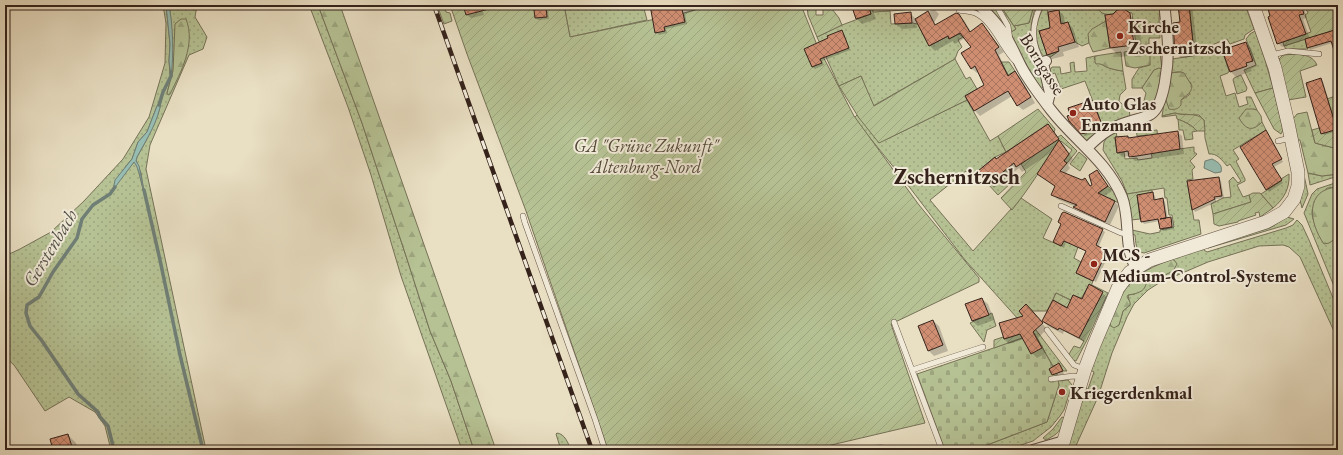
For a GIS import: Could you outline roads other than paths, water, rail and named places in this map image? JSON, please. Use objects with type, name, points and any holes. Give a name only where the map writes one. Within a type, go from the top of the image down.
[{"type":"street","name":"Borngasse","points":[[978,5],[997,25],[1010,43],[1023,70],[1061,123],[1087,148],[1104,168],[1122,196],[1126,215],[1130,258],[1136,268]]},
{"type":"street","points":[[1033,450],[1062,446],[1094,344],[1118,288],[1124,278],[1136,268],[1150,260],[1266,222],[1284,212],[1294,199],[1298,186],[1298,172],[1282,92],[1272,55],[1253,5]]},
{"type":"street","points":[[1087,148],[1099,135],[1128,122],[1146,117],[1157,108],[1163,87],[1168,56],[1166,6]]},
{"type":"street","points":[[1045,62],[1050,93],[1048,105]]},
{"type":"lane","points":[[996,5],[1008,26],[1010,43]]},
{"type":"lane","points":[[1041,5],[1034,22],[1033,39],[1037,50],[1045,62]]},
{"type":"lane","points":[[959,10],[975,13],[982,18],[1023,70]]},
{"type":"lane","points":[[1272,55],[1288,52],[1319,54]]},
{"type":"lane","points":[[1278,141],[1291,137]]},
{"type":"lane","points":[[1062,206],[1121,233],[1128,234]]},
{"type":"lane","points":[[524,216],[525,223],[605,450]]},
{"type":"lane","points":[[894,322],[942,450]]},
{"type":"lane","points":[[1047,330],[1074,365],[1084,373]]},
{"type":"lane","points":[[912,370],[983,347]]},
{"type":"lane","points":[[1051,379],[1084,373]]},
{"type":"water","points":[[166,5],[169,5],[172,31],[173,59],[171,76],[169,61],[170,44]]},
{"type":"water","points":[[161,101],[158,116],[136,161],[139,166],[145,195],[138,169],[134,162],[113,190],[115,180],[132,159],[138,142],[147,132],[157,106]]},
{"type":"water","points":[[1212,159],[1221,166],[1221,172],[1215,173],[1204,168],[1205,161]]},
{"type":"waterway","name":"Gerstenbach","points":[[159,105],[163,92],[171,76],[171,72]]},
{"type":"waterway","name":"Gerstenbach","points":[[114,450],[108,426],[100,417],[98,412],[78,394],[30,326],[26,313],[27,305],[39,297],[53,272],[77,238],[82,219],[93,205],[110,194],[115,187]]},
{"type":"waterway","points":[[144,190],[180,355],[203,450]]},
{"type":"railway","points":[[434,5],[592,450]]},
{"type":"place","name":"Kirche Zschernitzsch","points":[[1120,36]]},
{"type":"place","name":"Auto Glas Enzmann","points":[[1073,113]]},
{"type":"place","name":"MCS - Medium-Control-Systeme","points":[[1094,264]]},
{"type":"place","name":"Kriegerdenkmal","points":[[1062,392]]},
{"type":"district","name":"Zschernitzsch","points":[[957,176]]},
{"type":"park label","name":"GA \"Grüne Zukunft\" Altenburg-Nord","points":[[646,155]]}]
